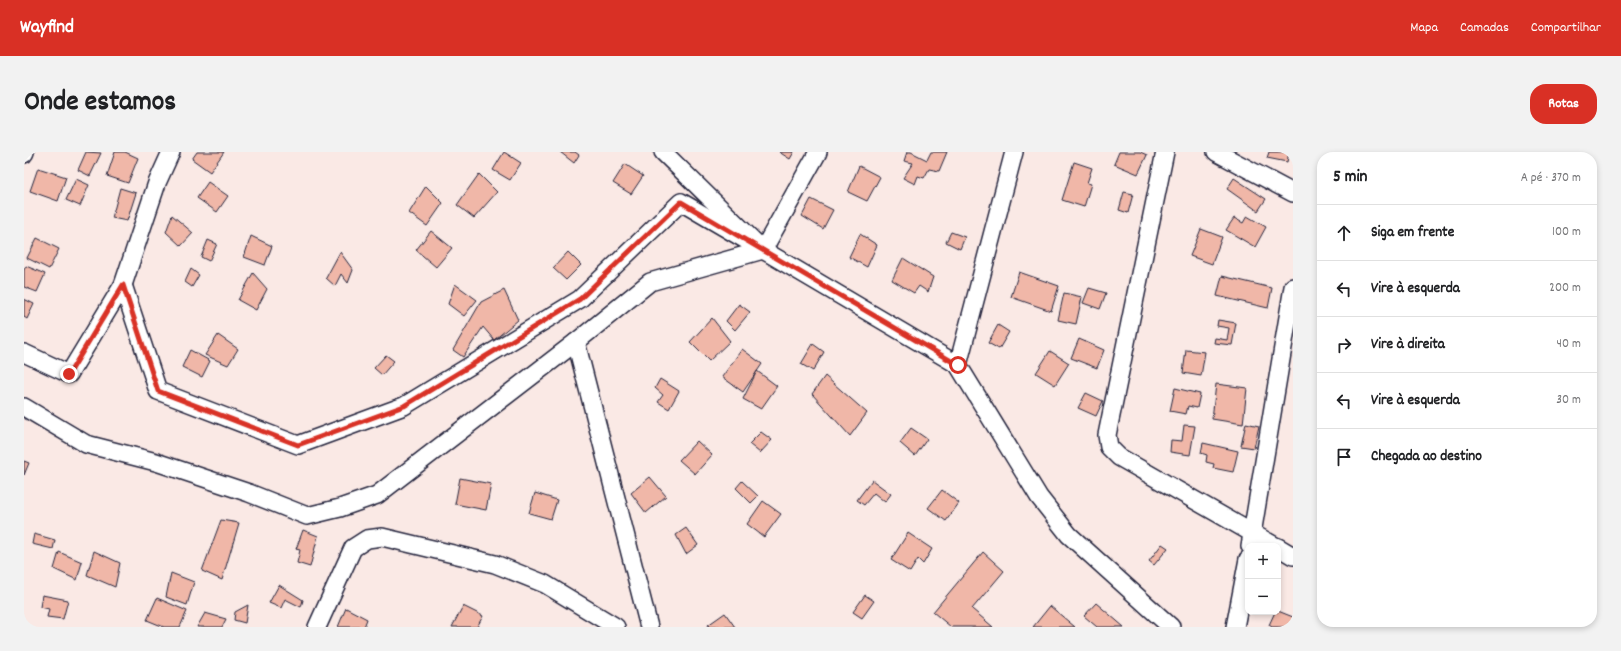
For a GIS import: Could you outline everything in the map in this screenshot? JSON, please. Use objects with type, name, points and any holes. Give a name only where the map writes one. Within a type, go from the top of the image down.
[{"type":"street","points":[[24,353],[69,374],[123,285],[157,183],[171,152]]},
{"type":"street","points":[[663,152],[763,250]]},
{"type":"street","points":[[24,407],[86,444],[156,462],[249,493],[307,516],[340,508],[377,495],[576,342],[650,282],[763,250],[818,152]]},
{"type":"street","points":[[958,365],[1014,152]]},
{"type":"street","points":[[1166,152],[1107,435],[1109,447],[1119,457],[1252,540],[1263,543]]},
{"type":"street","points":[[1216,152],[1293,193]]},
{"type":"street","points":[[123,285],[158,391],[298,445],[404,406],[580,299],[681,202],[958,365],[1039,497],[1069,535],[1172,627]]},
{"type":"street","points":[[1252,540],[1293,287]]},
{"type":"street","points":[[576,342],[649,627]]},
{"type":"street","points":[[317,627],[353,548],[367,539],[382,537],[495,564],[545,584],[616,627]]},
{"type":"street","points":[[1281,549],[1293,556]]},
{"type":"street","points":[[1235,627],[1245,575]]},
{"type":"building","points":[[86,152],[101,153],[90,176],[78,170]]},
{"type":"building","points":[[115,152],[125,152],[138,158],[128,183],[107,176]]},
{"type":"building","points":[[197,152],[224,152],[210,172],[192,159]]},
{"type":"building","points":[[504,152],[521,163],[510,180],[493,170]]},
{"type":"building","points":[[560,152],[575,152],[579,155],[574,163]]},
{"type":"building","points":[[779,152],[794,152],[790,159]]},
{"type":"building","points":[[907,152],[911,152],[927,160],[931,152],[947,152],[939,171],[929,169],[924,178],[918,176],[915,184],[903,178],[913,163],[904,161]]},
{"type":"building","points":[[1119,152],[1140,152],[1147,155],[1138,174],[1114,164]]},
{"type":"building","points":[[1269,152],[1289,152],[1287,162],[1267,158]]},
{"type":"building","points":[[1074,162],[1092,168],[1087,183],[1091,184],[1084,207],[1062,200]]},
{"type":"building","points":[[625,164],[643,176],[631,194],[613,183]]},
{"type":"building","points":[[859,166],[880,177],[867,201],[848,192]]},
{"type":"building","points":[[38,168],[66,177],[58,201],[30,191]]},
{"type":"building","points":[[479,174],[497,192],[474,218],[457,205]]},
{"type":"building","points":[[1234,178],[1266,199],[1258,211],[1227,189]]},
{"type":"building","points":[[76,179],[89,185],[80,206],[66,200]]},
{"type":"building","points":[[208,182],[228,196],[217,212],[197,198]]},
{"type":"building","points":[[426,186],[443,203],[427,226],[409,213]]},
{"type":"building","points":[[120,188],[136,193],[127,221],[112,218]]},
{"type":"building","points":[[1124,192],[1133,194],[1128,213],[1119,210]]},
{"type":"building","points":[[811,199],[833,210],[823,229],[802,216]]},
{"type":"building","points":[[172,215],[193,233],[181,246],[166,232]]},
{"type":"building","points":[[1247,216],[1266,227],[1255,247],[1226,230],[1234,218],[1243,223]]},
{"type":"building","points":[[1201,229],[1222,237],[1212,264],[1190,256]]},
{"type":"building","points":[[431,231],[452,248],[436,267],[416,250]]},
{"type":"building","points":[[951,232],[965,237],[960,249],[946,242]]},
{"type":"building","points":[[860,234],[877,245],[867,267],[849,257]]},
{"type":"building","points":[[251,236],[272,246],[265,265],[244,257]]},
{"type":"building","points":[[37,238],[59,249],[49,269],[27,258]]},
{"type":"building","points":[[208,240],[217,244],[209,261],[201,257]]},
{"type":"building","points":[[340,252],[353,270],[348,283],[341,274],[335,286],[326,278]]},
{"type":"building","points":[[568,252],[581,265],[566,280],[553,268]]},
{"type":"building","points":[[903,258],[933,277],[928,292],[919,286],[914,293],[892,280]]},
{"type":"building","points":[[26,266],[45,274],[37,292],[24,287],[24,270]]},
{"type":"building","points":[[191,269],[199,275],[192,287],[185,282]]},
{"type":"building","points":[[1019,272],[1059,286],[1051,311],[1011,297]]},
{"type":"building","points":[[253,273],[267,289],[256,310],[238,300]]},
{"type":"building","points":[[1222,276],[1272,288],[1268,308],[1217,296]]},
{"type":"building","points":[[455,284],[477,300],[464,316],[448,304]]},
{"type":"building","points":[[1089,288],[1106,293],[1100,309],[1083,303]]},
{"type":"building","points":[[504,290],[518,320],[494,340],[483,327],[463,357],[453,350],[481,302]]},
{"type":"building","points":[[1064,293],[1082,297],[1076,324],[1058,320]]},
{"type":"building","points":[[24,299],[34,304],[27,319],[24,317]]},
{"type":"building","points":[[739,304],[750,312],[735,330],[726,321]]},
{"type":"building","points":[[712,318],[730,341],[709,361],[690,342]]},
{"type":"building","points":[[1218,320],[1236,323],[1232,345],[1214,343],[1215,338],[1227,340],[1229,328],[1217,326]]},
{"type":"building","points":[[998,325],[1009,332],[999,349],[988,343]]},
{"type":"building","points":[[218,335],[238,349],[228,365],[205,355]]},
{"type":"building","points":[[1079,339],[1104,350],[1097,368],[1071,358]]},
{"type":"building","points":[[813,344],[824,352],[813,371],[801,364]]},
{"type":"building","points":[[742,349],[762,364],[743,392],[722,377]]},
{"type":"building","points":[[190,350],[210,361],[202,377],[182,367]]},
{"type":"building","points":[[1186,350],[1205,352],[1201,376],[1183,373]]},
{"type":"building","points":[[1050,351],[1069,363],[1055,385],[1036,373]]},
{"type":"building","points":[[386,355],[394,361],[382,375],[374,368]]},
{"type":"building","points":[[757,371],[777,386],[761,409],[743,399]]},
{"type":"building","points":[[825,376],[867,413],[850,436],[812,394]]},
{"type":"building","points":[[660,379],[679,391],[669,409],[658,402],[663,395],[655,388]]},
{"type":"building","points":[[1216,384],[1247,388],[1243,424],[1212,419]]},
{"type":"building","points":[[1175,388],[1200,394],[1197,408],[1188,406],[1186,414],[1170,411]]},
{"type":"building","points":[[1086,393],[1103,401],[1096,416],[1078,408]]},
{"type":"building","points":[[1246,423],[1259,426],[1254,448],[1241,446]]},
{"type":"building","points":[[1184,425],[1195,426],[1190,455],[1170,452],[1171,440],[1182,441]]},
{"type":"building","points":[[911,428],[927,439],[915,456],[900,443]]},
{"type":"building","points":[[761,432],[772,440],[760,453],[749,444]]},
{"type":"building","points":[[697,441],[712,455],[695,474],[679,460]]},
{"type":"building","points":[[1203,443],[1238,451],[1233,472],[1213,468],[1214,464],[1206,462],[1207,455],[1201,453]]},
{"type":"building","points":[[24,461],[29,463],[24,475]]},
{"type":"building","points":[[650,477],[666,496],[646,513],[631,493]]},
{"type":"building","points":[[460,478],[491,484],[486,510],[455,504]]},
{"type":"building","points":[[872,480],[891,494],[885,502],[874,493],[864,505],[857,500]]},
{"type":"building","points":[[742,481],[758,496],[751,503],[736,488]]},
{"type":"building","points":[[942,490],[959,503],[946,521],[928,508]]},
{"type":"building","points":[[535,493],[557,500],[551,519],[529,513]]},
{"type":"building","points":[[763,501],[781,514],[764,537],[747,524]]},
{"type":"building","points":[[221,520],[239,523],[222,580],[202,571]]},
{"type":"building","points":[[686,528],[698,545],[686,554],[676,535]]},
{"type":"building","points":[[303,530],[318,536],[310,567],[297,563],[300,550],[296,549]]},
{"type":"building","points":[[908,533],[932,549],[923,564],[918,559],[910,572],[891,560]]},
{"type":"building","points":[[34,534],[55,540],[53,549],[32,544]]},
{"type":"building","points":[[1162,544],[1168,548],[1154,565],[1149,561]]},
{"type":"building","points":[[94,551],[120,563],[115,587],[87,575]]},
{"type":"building","points":[[59,552],[82,562],[77,580],[54,569]]},
{"type":"building","points":[[983,552],[1004,571],[972,609],[993,627],[951,627],[933,612]]},
{"type":"building","points":[[171,573],[194,582],[187,605],[166,597]]},
{"type":"building","points":[[279,585],[303,600],[301,607],[285,599],[281,608],[269,603]]},
{"type":"building","points":[[42,595],[68,600],[63,619],[47,617],[49,609],[40,607]]},
{"type":"building","points":[[865,595],[874,601],[862,618],[853,612]]},
{"type":"building","points":[[157,598],[187,611],[180,627],[164,627],[147,620]]},
{"type":"building","points":[[1096,603],[1124,627],[1097,627],[1084,616]]},
{"type":"building","points":[[248,605],[245,623],[234,620],[235,612]]},
{"type":"building","points":[[463,606],[483,616],[477,627],[452,627]]},
{"type":"building","points":[[1050,606],[1075,627],[1033,627]]},
{"type":"building","points":[[346,608],[367,619],[364,627],[338,627]]},
{"type":"building","points":[[1281,612],[1293,617],[1293,627],[1272,627],[1269,625],[1274,615],[1281,615]]},
{"type":"building","points":[[205,613],[226,619],[222,627],[197,627]]},
{"type":"building","points":[[725,613],[735,627],[709,627],[708,625]]},
{"type":"route","points":[[69,374],[123,285],[158,391],[298,445],[404,406],[580,299],[681,202],[958,365]]}]
